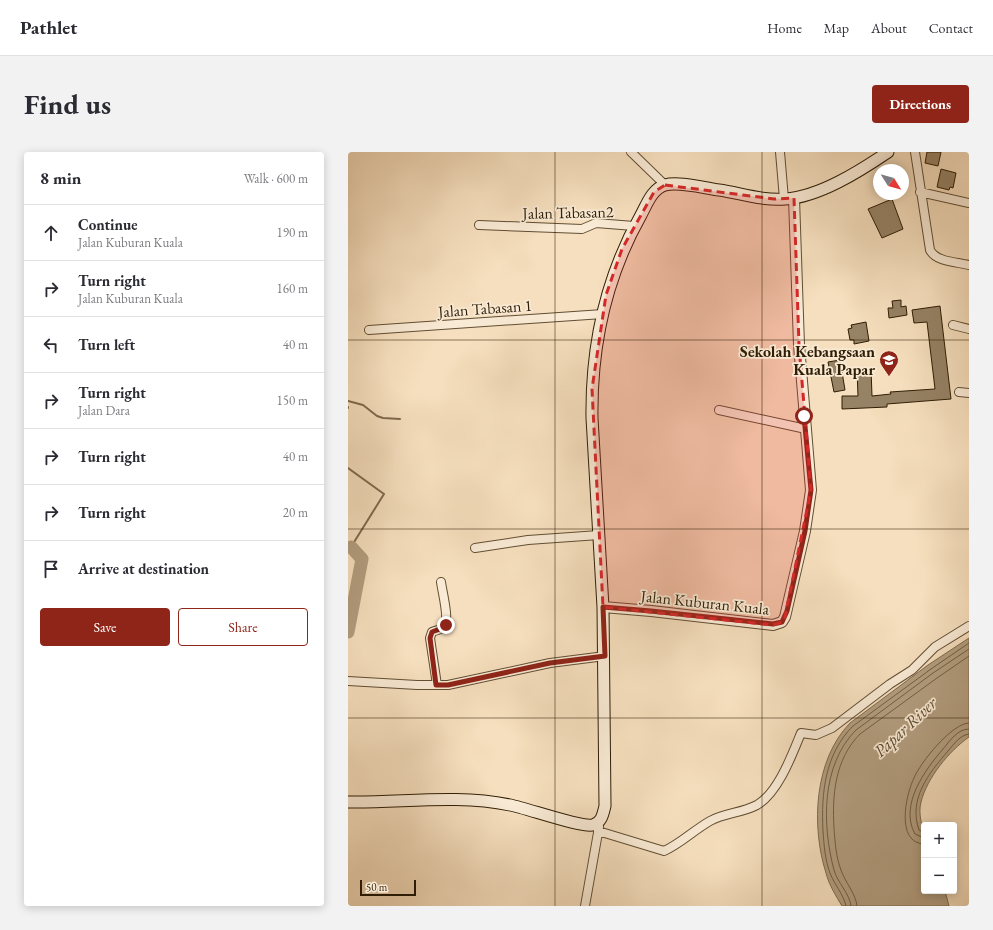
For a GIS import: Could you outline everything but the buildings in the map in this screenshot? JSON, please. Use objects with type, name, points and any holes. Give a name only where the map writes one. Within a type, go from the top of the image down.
[{"type":"main road","points":[[348,804],[475,800],[523,808],[581,824],[599,827],[606,800],[605,656],[592,399],[606,295],[617,263],[634,226],[654,192],[664,185],[677,184],[789,199],[812,194],[888,152]]},
{"type":"street","points":[[631,152],[664,185]]},
{"type":"street","points":[[780,152],[789,199]]},
{"type":"street","points":[[915,152],[920,192],[932,255],[938,258],[969,265]]},
{"type":"street","points":[[920,192],[969,203]]},
{"type":"street","name":"Jalan Kuburan Kuala","points":[[603,607],[773,624],[782,622],[787,611],[809,507],[811,474],[799,345],[789,199]]},
{"type":"street","name":"Jalan Tabasan2","points":[[479,225],[582,229],[596,223],[634,226]]},
{"type":"street","name":"Jalan Tabasan 1","points":[[368,330],[603,314]]},
{"type":"street","points":[[952,326],[969,329]]},
{"type":"street","points":[[959,392],[969,394]]},
{"type":"street","points":[[719,410],[806,429]]},
{"type":"street","points":[[475,548],[528,540],[599,535]]},
{"type":"street","points":[[436,685],[430,638],[432,632],[446,625],[441,582]]},
{"type":"street","points":[[586,906],[599,827],[657,850],[664,851],[671,848],[712,820],[752,807],[769,795],[788,764],[801,733],[816,735],[832,728],[890,684],[912,670],[935,647],[969,626]]},
{"type":"street","points":[[348,681],[379,684],[448,685],[550,663],[605,656]]},
{"type":"highlighted area","points":[[665,185],[774,199],[794,198],[799,345],[811,490],[785,617],[782,622],[773,625],[603,607],[592,389],[606,295],[622,249],[654,192]]},
{"type":"water","name":"Papar River","points":[[969,638],[969,737],[947,757],[940,766],[928,784],[920,806],[921,894],[946,894],[949,906],[842,906],[827,877],[821,855],[818,835],[819,794],[829,755],[838,738],[850,723],[928,665]]},
{"type":"waterway","points":[[348,401],[363,405],[377,416],[383,418],[400,419]]},
{"type":"waterway","points":[[348,468],[384,494],[351,547]]},
{"type":"waterway","points":[[348,632],[362,559],[351,547]]},
{"type":"place","name":"Sekolah Kebangsaan Kuala Papar","points":[[889,377]]},
{"type":"route","points":[[446,625],[432,632],[430,638],[436,685],[448,685],[550,663],[605,656],[603,607],[737,621],[773,624],[782,622],[787,611],[797,560],[805,531],[811,490],[811,474],[804,416]]}]
